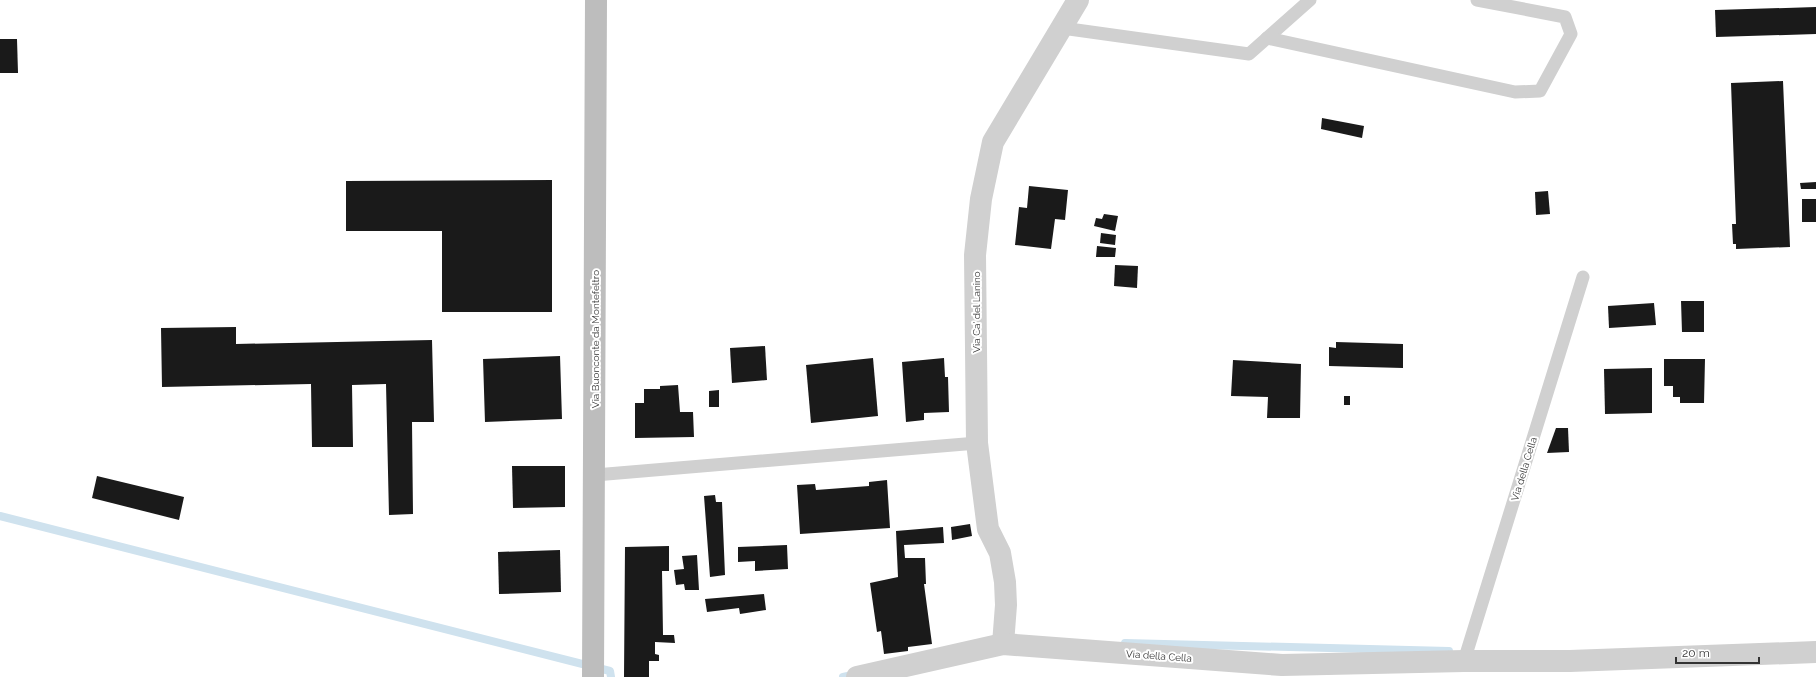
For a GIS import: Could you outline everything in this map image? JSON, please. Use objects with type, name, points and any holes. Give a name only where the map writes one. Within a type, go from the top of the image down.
[{"type":"street","name":"Via Buonconte da Montefeltro","points":[[593,677],[596,0]]},
{"type":"street","name":"Via Ca' del Lanino","points":[[1003,644],[1006,605],[1005,582],[1000,553],[988,529],[977,443],[975,255],[981,199],[993,142],[1078,0]]},
{"type":"street","name":"Via della Cella","points":[[857,677],[1003,644],[1282,665],[1464,661],[1578,661],[1816,652]]},
{"type":"lane","points":[[1062,28],[1249,54],[1310,0]]},
{"type":"lane","points":[[1268,38],[1515,92],[1540,92],[1570,34],[1565,17],[1477,0]]},
{"type":"lane","name":"Via della Cella","points":[[1464,661],[1583,277]]},
{"type":"lane","points":[[595,475],[977,443]]},
{"type":"building","points":[[1816,7],[1816,34],[1716,37],[1715,10]]},
{"type":"building","points":[[0,39],[17,39],[18,73],[0,73]]},
{"type":"building","points":[[1783,81],[1790,247],[1736,249],[1736,244],[1733,244],[1732,224],[1736,224],[1731,83]]},
{"type":"building","points":[[1322,118],[1364,126],[1362,138],[1321,129]]},
{"type":"building","points":[[552,180],[552,312],[442,312],[442,231],[346,231],[346,181]]},
{"type":"building","points":[[1816,182],[1816,189],[1801,189],[1800,183]]},
{"type":"building","points":[[1029,186],[1068,190],[1065,220],[1055,219],[1051,249],[1015,245],[1019,207],[1027,208]]},
{"type":"building","points":[[1548,191],[1550,214],[1536,215],[1535,192]]},
{"type":"building","points":[[1802,199],[1816,199],[1816,222],[1802,222]]},
{"type":"building","points":[[1104,214],[1118,216],[1115,231],[1094,226],[1096,218],[1102,219]]},
{"type":"building","points":[[1101,233],[1116,235],[1115,245],[1100,243]]},
{"type":"building","points":[[1097,246],[1116,248],[1115,257],[1096,257]]},
{"type":"building","points":[[1115,265],[1138,266],[1137,288],[1114,286]]},
{"type":"building","points":[[1681,301],[1704,301],[1704,332],[1682,332]]},
{"type":"building","points":[[1654,303],[1656,325],[1609,328],[1608,306]]},
{"type":"building","points":[[236,327],[236,344],[432,340],[434,422],[412,422],[413,514],[389,515],[386,384],[352,385],[353,447],[312,447],[311,384],[162,387],[161,328]]},
{"type":"building","points":[[1336,342],[1403,344],[1403,368],[1329,366],[1329,347],[1336,348]]},
{"type":"building","points":[[765,346],[767,380],[732,383],[730,348]]},
{"type":"building","points":[[560,356],[562,419],[485,422],[483,359]]},
{"type":"building","points":[[873,358],[878,416],[811,423],[806,365]]},
{"type":"building","points":[[944,358],[945,377],[948,377],[949,412],[924,413],[924,420],[906,422],[902,362]]},
{"type":"building","points":[[1664,359],[1705,359],[1704,403],[1680,403],[1680,397],[1673,397],[1673,386],[1664,386]]},
{"type":"building","points":[[1233,360],[1301,364],[1300,418],[1267,418],[1268,397],[1231,396]]},
{"type":"building","points":[[1652,368],[1652,413],[1605,414],[1604,369]]},
{"type":"building","points":[[678,385],[680,412],[693,412],[694,437],[635,438],[635,403],[644,403],[644,389],[660,389],[660,386]]},
{"type":"building","points":[[719,390],[719,407],[709,407],[709,391]]},
{"type":"building","points":[[1344,396],[1350,396],[1350,405],[1344,405]]},
{"type":"building","points":[[1556,428],[1568,428],[1569,452],[1547,453]]},
{"type":"building","points":[[512,466],[565,466],[565,507],[513,508]]},
{"type":"building","points":[[97,476],[184,497],[179,520],[92,498]]},
{"type":"building","points":[[887,480],[890,528],[800,534],[797,485],[815,484],[816,490],[869,486],[869,482]]},
{"type":"building","points":[[715,495],[716,502],[722,502],[725,575],[710,577],[704,496]]},
{"type":"building","points":[[970,524],[972,536],[952,540],[951,527]]},
{"type":"building","points":[[943,527],[944,543],[904,545],[905,558],[925,558],[926,584],[924,584],[932,644],[908,647],[908,651],[884,654],[881,631],[877,632],[870,583],[898,577],[896,531]]},
{"type":"building","points":[[787,545],[788,569],[755,571],[755,561],[738,562],[738,547]]},
{"type":"building","points":[[669,546],[669,571],[662,571],[663,635],[674,635],[675,643],[655,642],[655,654],[659,655],[659,661],[649,661],[649,677],[624,677],[625,547]]},
{"type":"building","points":[[560,550],[561,592],[499,594],[498,552]]},
{"type":"building","points":[[697,555],[699,590],[685,590],[684,584],[676,585],[674,570],[684,569],[682,556]]},
{"type":"building","points":[[764,594],[766,610],[740,614],[739,608],[707,612],[705,599]]},
{"type":"waterway","points":[[0,516],[610,671],[611,677]]},
{"type":"waterway","points":[[1125,643],[1449,651]]},
{"type":"waterway","points":[[843,677],[857,674]]}]
